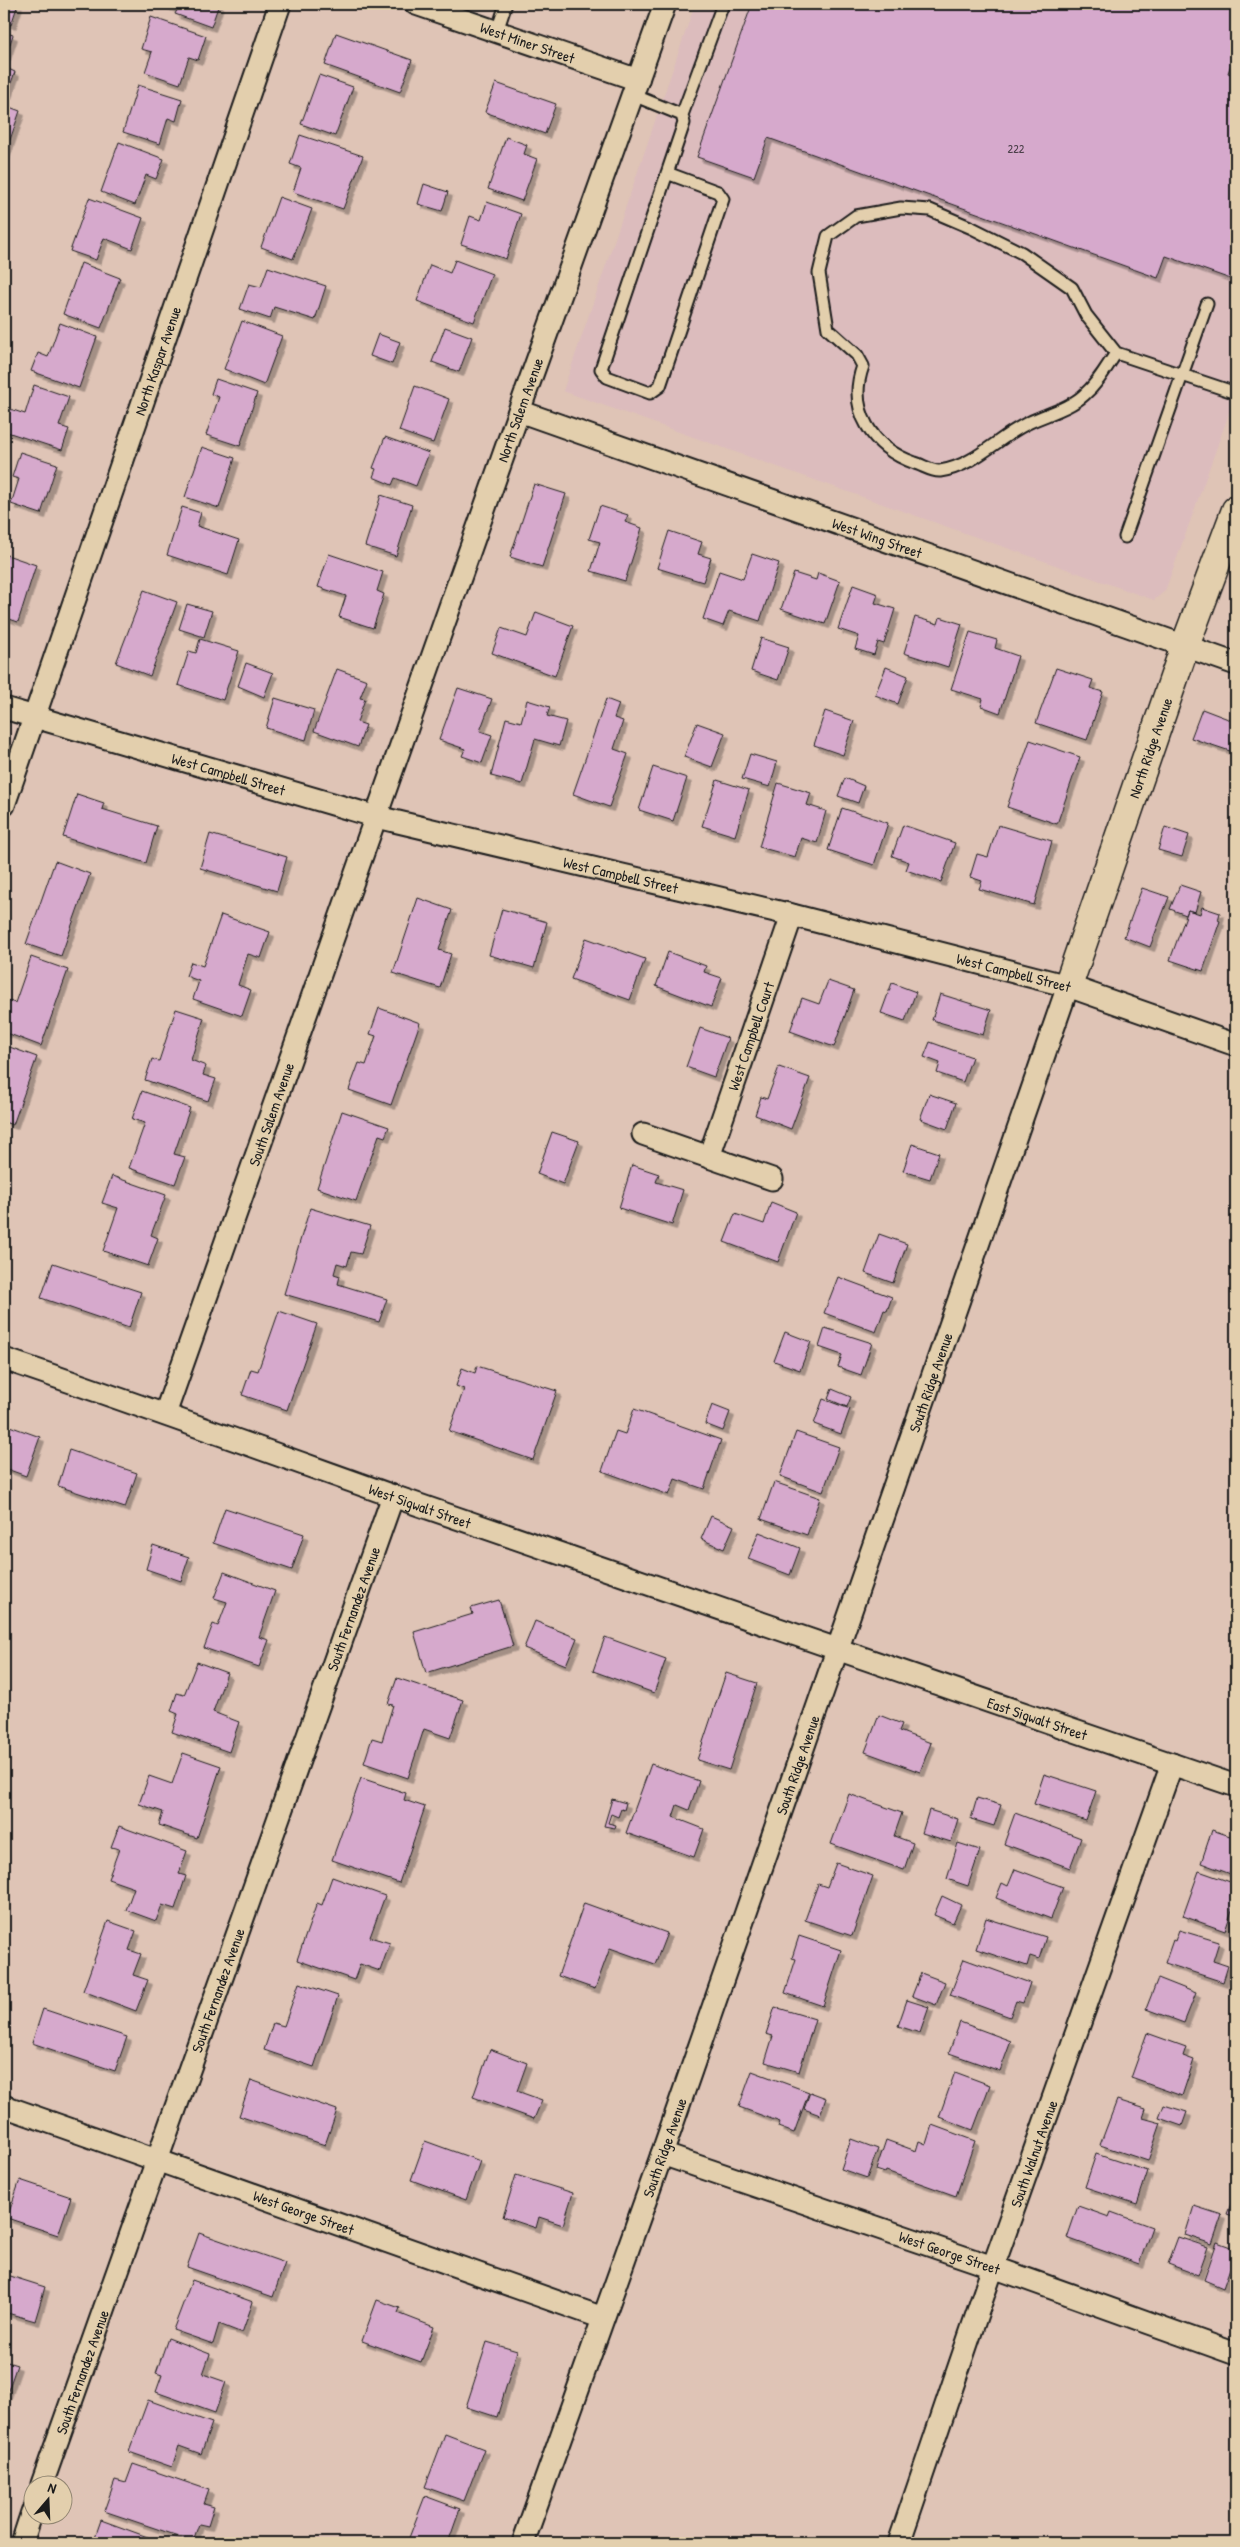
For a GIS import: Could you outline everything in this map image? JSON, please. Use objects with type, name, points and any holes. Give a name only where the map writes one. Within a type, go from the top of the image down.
[{"type":"street","name":"North Kaspar Avenue","points":[[4,805],[280,4]]},
{"type":"street","name":"North Salem Avenue","points":[[377,817],[519,411],[665,4]]},
{"type":"street","name":"West Miner Street","points":[[428,6],[497,31],[636,87]]},
{"type":"street","name":"West Wing Street","points":[[519,411],[1236,664]]},
{"type":"street","name":"North Ridge Avenue","points":[[1068,986],[1185,646],[1236,510]]},
{"type":"street","name":"West Campbell Street","points":[[4,708],[377,817],[792,915],[1068,986],[1236,1045]]},
{"type":"street","name":"South Salem Avenue","points":[[165,1414],[377,817]]},
{"type":"street","name":"West Campbell Court","points":[[709,1157],[792,915]]},
{"type":"street","name":"South Ridge Avenue","points":[[523,2543],[662,2154],[1068,986]]},
{"type":"street","points":[[643,1134],[772,1180]]},
{"type":"street","name":"West Sigwalt Street","points":[[4,1359],[837,1650]]},
{"type":"street","name":"South Fernandez Avenue","points":[[46,2474],[393,1496]]},
{"type":"street","name":"East Sigwalt Street","points":[[837,1650],[1236,1786]]},
{"type":"street","name":"South Walnut Avenue","points":[[899,2543],[993,2267],[1172,1764]]},
{"type":"street","name":"West George Street","points":[[4,2106],[157,2158],[603,2318]]},
{"type":"street","name":"West George Street","points":[[662,2154],[993,2267],[1236,2354]]},
{"type":"street","points":[[22,2543],[28,2524]]},
{"type":"lane","points":[[497,31],[506,4]]},
{"type":"lane","points":[[667,173],[718,192],[722,199],[660,386],[650,393],[607,377],[601,369],[667,173],[684,123],[682,114],[723,4]]},
{"type":"lane","points":[[636,87],[682,114]]},
{"type":"lane","points":[[1116,353],[1097,383],[1082,397],[1028,422],[973,459],[939,471],[896,456],[867,428],[858,408],[857,382],[863,366],[857,355],[828,330],[819,273],[828,236],[856,216],[901,208],[930,210],[1022,253],[1072,288],[1086,315],[1116,353],[1236,393]]},
{"type":"lane","points":[[1125,537],[1207,304]]},
{"type":"shaded area","points":[[695,4],[1236,4],[1236,394],[1165,591],[1154,600],[563,391]]},
{"type":"building","points":[[4,4],[18,4],[11,25],[4,22]]},
{"type":"building","points":[[161,4],[219,4],[211,27],[175,14],[177,10]]},
{"type":"building","points":[[752,4],[1236,4],[1236,50],[1228,73],[1236,76],[1236,281],[1166,256],[1158,278],[768,138],[754,177],[697,157]]},
{"type":"building","points":[[151,17],[206,36],[198,60],[189,57],[180,84],[145,72],[152,52],[141,49]]},
{"type":"building","points":[[4,32],[13,35],[4,61]]},
{"type":"building","points":[[336,33],[412,60],[400,92],[325,65]]},
{"type":"building","points":[[4,67],[15,72],[7,94],[4,92]]},
{"type":"building","points":[[319,75],[353,87],[335,136],[301,124]]},
{"type":"building","points":[[496,83],[556,104],[545,134],[485,112]]},
{"type":"building","points":[[138,85],[182,99],[176,121],[168,118],[160,144],[123,132]]},
{"type":"building","points":[[4,105],[20,111],[4,157]]},
{"type":"building","points":[[300,135],[363,156],[343,209],[293,192],[301,168],[290,164]]},
{"type":"building","points":[[506,137],[527,145],[524,154],[537,159],[522,201],[488,189]]},
{"type":"building","points":[[119,142],[164,159],[156,179],[146,175],[135,205],[101,192]]},
{"type":"building","points":[[424,184],[448,192],[442,211],[418,204]]},
{"type":"building","points":[[279,197],[312,209],[293,259],[261,247]]},
{"type":"building","points":[[89,198],[143,218],[132,249],[104,238],[96,260],[70,251]]},
{"type":"building","points":[[487,202],[521,214],[506,259],[461,244],[470,216],[481,220]]},
{"type":"building","points":[[455,260],[492,274],[474,322],[417,301],[430,265],[450,273]]},
{"type":"building","points":[[81,263],[120,278],[101,328],[63,314]]},
{"type":"building","points":[[268,267],[326,286],[315,320],[274,307],[270,319],[240,309],[249,284],[261,287]]},
{"type":"building","points":[[242,321],[282,336],[264,385],[224,369]]},
{"type":"building","points":[[60,323],[97,337],[79,388],[31,371],[38,353],[48,357]]},
{"type":"building","points":[[445,327],[472,337],[459,372],[432,362]]},
{"type":"building","points":[[378,334],[400,342],[392,364],[370,356]]},
{"type":"building","points":[[216,379],[257,393],[240,446],[206,435],[219,397],[211,394]]},
{"type":"building","points":[[34,385],[69,397],[59,426],[69,429],[62,450],[4,431],[10,409],[25,414]]},
{"type":"building","points":[[415,386],[449,399],[433,443],[399,431]]},
{"type":"building","points":[[385,437],[429,453],[416,486],[395,478],[392,485],[373,477],[376,469],[373,468]]},
{"type":"building","points":[[202,447],[235,458],[219,508],[185,497]]},
{"type":"building","points":[[20,452],[57,464],[41,514],[11,504],[19,479],[12,477]]},
{"type":"building","points":[[534,484],[566,494],[542,567],[510,557]]},
{"type":"building","points":[[381,495],[412,505],[396,556],[365,546]]},
{"type":"building","points":[[600,506],[628,515],[625,522],[642,528],[625,581],[591,571],[600,542],[589,539]]},
{"type":"building","points":[[182,507],[201,513],[197,526],[239,540],[228,575],[167,555]]},
{"type":"building","points":[[669,531],[702,542],[698,554],[711,558],[703,582],[657,568]]},
{"type":"building","points":[[329,554],[383,572],[377,591],[384,594],[373,628],[339,617],[346,596],[318,587]]},
{"type":"building","points":[[752,554],[779,563],[760,621],[729,611],[723,626],[703,619],[719,571],[743,579]]},
{"type":"building","points":[[7,555],[36,565],[18,622],[4,617],[4,564]]},
{"type":"building","points":[[794,573],[816,580],[818,573],[840,581],[825,624],[781,609]]},
{"type":"building","points":[[853,585],[878,594],[875,603],[895,609],[884,644],[878,642],[874,655],[855,649],[859,636],[838,629]]},
{"type":"building","points":[[144,590],[177,602],[150,676],[116,663]]},
{"type":"building","points":[[187,604],[212,611],[204,637],[179,629]]},
{"type":"building","points":[[536,612],[573,626],[555,676],[492,653],[501,628],[527,637]]},
{"type":"building","points":[[915,617],[938,624],[940,617],[962,624],[948,667],[904,653]]},
{"type":"building","points":[[970,632],[997,640],[995,648],[1018,656],[1000,713],[981,706],[983,699],[951,689]]},
{"type":"building","points":[[761,638],[789,647],[778,680],[751,671]]},
{"type":"building","points":[[200,639],[239,651],[223,700],[178,685],[189,651],[196,653]]},
{"type":"building","points":[[246,663],[273,673],[264,697],[238,686]]},
{"type":"building","points":[[886,667],[908,676],[898,704],[875,695]]},
{"type":"building","points":[[1056,668],[1093,680],[1090,688],[1103,692],[1087,740],[1036,723]]},
{"type":"building","points":[[337,669],[367,680],[360,698],[365,699],[357,722],[366,725],[358,747],[314,731]]},
{"type":"building","points":[[458,688],[492,699],[480,731],[492,735],[482,763],[462,756],[465,749],[439,740]]},
{"type":"building","points":[[275,698],[314,710],[306,740],[266,728]]},
{"type":"building","points":[[606,699],[619,704],[614,718],[623,721],[614,749],[628,754],[609,807],[573,794]]},
{"type":"building","points":[[527,700],[550,707],[547,716],[566,721],[559,746],[535,739],[522,784],[491,776],[506,718],[521,722]]},
{"type":"building","points":[[1202,709],[1236,722],[1236,732],[1230,751],[1191,738]]},
{"type":"building","points":[[825,711],[854,721],[843,755],[814,745]]},
{"type":"building","points":[[697,723],[725,733],[712,767],[684,757]]},
{"type":"building","points":[[1030,740],[1080,757],[1057,824],[1007,807]]},
{"type":"building","points":[[750,754],[777,762],[770,787],[742,779]]},
{"type":"building","points":[[653,767],[687,778],[673,821],[639,810]]},
{"type":"building","points":[[845,778],[864,786],[858,803],[838,796]]},
{"type":"building","points":[[717,780],[749,790],[735,836],[702,826]]},
{"type":"building","points":[[778,783],[811,793],[807,805],[826,811],[817,843],[801,838],[795,857],[759,847]]},
{"type":"building","points":[[77,794],[104,803],[102,809],[157,826],[146,863],[63,837]]},
{"type":"building","points":[[842,808],[888,823],[874,865],[828,850]]},
{"type":"building","points":[[903,825],[955,843],[941,882],[906,870],[909,862],[892,856]]},
{"type":"building","points":[[998,825],[1052,841],[1034,905],[979,889],[982,881],[970,877],[977,854],[988,857]]},
{"type":"building","points":[[1165,827],[1189,835],[1182,857],[1158,850]]},
{"type":"building","points":[[210,834],[287,857],[277,891],[200,868]]},
{"type":"building","points":[[55,861],[90,874],[61,956],[26,944]]},
{"type":"building","points":[[1180,885],[1201,892],[1195,912],[1188,910],[1186,915],[1170,909]]},
{"type":"building","points":[[1142,888],[1169,897],[1150,947],[1124,937]]},
{"type":"building","points":[[418,898],[452,910],[439,950],[451,954],[440,988],[393,973]]},
{"type":"building","points":[[1202,907],[1220,913],[1218,920],[1220,921],[1203,971],[1170,960],[1188,910],[1200,914]]},
{"type":"building","points":[[502,909],[547,922],[534,968],[489,955]]},
{"type":"building","points":[[221,915],[270,932],[261,958],[248,954],[238,985],[251,990],[242,1016],[193,999],[199,981],[186,976],[191,962],[203,966]]},
{"type":"building","points":[[586,938],[645,959],[630,1000],[571,979]]},
{"type":"building","points":[[668,952],[706,966],[704,972],[722,978],[711,1007],[656,986]]},
{"type":"building","points":[[31,957],[68,970],[41,1046],[4,1032],[4,999],[15,1003]]},
{"type":"building","points":[[828,981],[854,990],[834,1047],[790,1031],[802,998],[819,1004]]},
{"type":"building","points":[[892,983],[916,992],[905,1021],[881,1013]]},
{"type":"building","points":[[940,994],[991,1010],[983,1035],[932,1020]]},
{"type":"building","points":[[379,1008],[420,1023],[391,1105],[349,1090],[359,1063],[366,1065],[376,1036],[370,1034]]},
{"type":"building","points":[[176,1009],[204,1018],[191,1060],[206,1066],[203,1075],[216,1079],[208,1101],[145,1080],[152,1059],[159,1061]]},
{"type":"building","points":[[700,1028],[728,1038],[714,1077],[686,1067]]},
{"type":"building","points":[[930,1042],[972,1057],[963,1082],[937,1073],[940,1063],[924,1057]]},
{"type":"building","points":[[4,1045],[37,1057],[13,1125],[4,1122]]},
{"type":"building","points":[[779,1067],[810,1078],[791,1129],[755,1115],[761,1097],[767,1099]]},
{"type":"building","points":[[142,1091],[190,1108],[174,1154],[185,1157],[175,1184],[129,1168],[145,1123],[132,1119]]},
{"type":"building","points":[[929,1094],[956,1103],[947,1129],[920,1119]]},
{"type":"building","points":[[342,1111],[389,1127],[385,1137],[379,1135],[356,1201],[317,1188]]},
{"type":"building","points":[[552,1132],[579,1141],[563,1184],[537,1174]]},
{"type":"building","points":[[912,1144],[939,1153],[930,1179],[903,1171]]},
{"type":"building","points":[[632,1165],[659,1174],[656,1182],[683,1190],[672,1225],[619,1208]]},
{"type":"building","points":[[112,1176],[166,1195],[151,1235],[158,1238],[148,1266],[103,1251],[118,1208],[102,1203]]},
{"type":"building","points":[[771,1202],[796,1212],[778,1262],[724,1242],[735,1214],[764,1224]]},
{"type":"building","points":[[310,1208],[370,1226],[361,1254],[351,1252],[347,1266],[337,1263],[334,1274],[340,1276],[338,1284],[387,1299],[379,1322],[284,1294]]},
{"type":"building","points":[[879,1234],[907,1244],[893,1283],[865,1273]]},
{"type":"building","points":[[53,1263],[141,1292],[129,1328],[41,1298]]},
{"type":"building","points":[[838,1277],[892,1297],[887,1311],[884,1310],[876,1332],[824,1313]]},
{"type":"building","points":[[279,1311],[317,1324],[287,1410],[242,1395],[251,1369],[258,1371]]},
{"type":"building","points":[[825,1328],[872,1343],[861,1375],[838,1367],[842,1355],[819,1347]]},
{"type":"building","points":[[785,1332],[811,1342],[800,1370],[774,1361]]},
{"type":"building","points":[[477,1366],[557,1391],[533,1460],[449,1431],[464,1389],[456,1386],[462,1368],[475,1373]]},
{"type":"building","points":[[832,1389],[851,1397],[847,1407],[828,1399]]},
{"type":"building","points":[[823,1399],[850,1409],[841,1434],[814,1424]]},
{"type":"building","points":[[712,1405],[730,1412],[723,1431],[705,1424]]},
{"type":"building","points":[[634,1409],[721,1440],[704,1489],[675,1479],[669,1495],[602,1471],[616,1431],[625,1434]]},
{"type":"building","points":[[4,1424],[40,1437],[26,1476],[4,1468]]},
{"type":"building","points":[[796,1432],[839,1447],[823,1492],[780,1476]]},
{"type":"building","points":[[69,1450],[137,1473],[125,1508],[58,1486]]},
{"type":"building","points":[[774,1482],[820,1498],[807,1535],[761,1519]]},
{"type":"building","points":[[225,1508],[304,1534],[292,1570],[213,1543]]},
{"type":"building","points":[[711,1516],[734,1526],[724,1549],[701,1539]]},
{"type":"building","points":[[759,1532],[800,1548],[790,1575],[748,1559]]},
{"type":"building","points":[[153,1545],[189,1557],[181,1581],[146,1569]]},
{"type":"building","points":[[224,1572],[275,1591],[259,1637],[269,1640],[259,1667],[204,1648],[213,1624],[218,1626],[227,1602],[214,1598]]},
{"type":"building","points":[[499,1600],[513,1646],[426,1673],[414,1632],[473,1614],[471,1608]]},
{"type":"building","points":[[535,1621],[577,1638],[566,1665],[524,1648]]},
{"type":"building","points":[[605,1637],[666,1659],[654,1693],[593,1671]]},
{"type":"building","points":[[197,1662],[227,1673],[213,1712],[239,1722],[229,1752],[172,1732],[178,1714],[171,1711],[177,1693],[184,1695]]},
{"type":"building","points":[[726,1673],[757,1683],[729,1770],[697,1760]]},
{"type":"building","points":[[397,1678],[463,1700],[450,1738],[424,1729],[408,1778],[364,1763],[372,1738],[382,1741],[393,1705],[388,1704]]},
{"type":"building","points":[[879,1715],[902,1724],[899,1731],[931,1743],[920,1772],[865,1752]]},
{"type":"building","points":[[183,1753],[221,1766],[197,1838],[159,1825],[163,1812],[139,1804],[149,1776],[172,1784]]},
{"type":"building","points":[[651,1764],[699,1781],[689,1810],[677,1805],[673,1817],[704,1829],[694,1857],[626,1833]]},
{"type":"building","points":[[1044,1774],[1096,1791],[1086,1821],[1034,1804]]},
{"type":"building","points":[[361,1778],[406,1793],[404,1800],[425,1807],[399,1883],[332,1860]]},
{"type":"building","points":[[849,1794],[902,1813],[894,1836],[913,1843],[904,1870],[831,1844]]},
{"type":"building","points":[[977,1798],[1001,1805],[994,1826],[971,1819]]},
{"type":"building","points":[[612,1799],[626,1803],[624,1810],[621,1809],[618,1817],[611,1814],[608,1823],[616,1825],[615,1828],[604,1826]]},
{"type":"building","points":[[929,1810],[958,1819],[951,1842],[922,1833]]},
{"type":"building","points":[[1015,1813],[1081,1838],[1070,1868],[1004,1844]]},
{"type":"building","points":[[119,1826],[187,1851],[179,1874],[186,1876],[175,1909],[162,1905],[156,1921],[126,1910],[134,1888],[108,1879],[119,1849],[111,1847]]},
{"type":"building","points":[[1212,1830],[1236,1838],[1236,1876],[1201,1863]]},
{"type":"building","points":[[958,1843],[980,1850],[968,1886],[947,1879]]},
{"type":"building","points":[[836,1863],[873,1876],[852,1936],[805,1920],[818,1884],[827,1887]]},
{"type":"building","points":[[1015,1869],[1063,1887],[1051,1919],[996,1898],[1002,1883],[1008,1886]]},
{"type":"building","points":[[1199,1871],[1236,1884],[1236,1898],[1225,1931],[1183,1916]]},
{"type":"building","points":[[332,1877],[385,1896],[370,1937],[390,1943],[380,1971],[360,1964],[354,1980],[297,1960],[317,1903],[322,1905]]},
{"type":"building","points":[[942,1896],[961,1905],[953,1923],[934,1915]]},
{"type":"building","points":[[584,1903],[667,1933],[655,1964],[610,1948],[595,1989],[558,1976]]},
{"type":"building","points":[[986,1918],[1046,1937],[1039,1959],[1030,1956],[1027,1966],[976,1949]]},
{"type":"building","points":[[108,1921],[136,1931],[129,1950],[141,1954],[133,1975],[148,1980],[136,2011],[83,1991]]},
{"type":"building","points":[[1179,1930],[1219,1942],[1213,1961],[1228,1966],[1223,1982],[1165,1963],[1173,1940],[1175,1941]]},
{"type":"building","points":[[799,1936],[841,1950],[823,2006],[785,1993],[796,1959],[792,1958]]},
{"type":"building","points":[[964,1959],[1030,1983],[1023,2003],[1016,2001],[1010,2017],[950,1995]]},
{"type":"building","points":[[921,1973],[945,1982],[936,2005],[912,1996]]},
{"type":"building","points":[[1158,1978],[1196,1993],[1184,2023],[1146,2009]]},
{"type":"building","points":[[299,1983],[338,1996],[314,2067],[264,2050],[273,2023],[284,2026]]},
{"type":"building","points":[[907,2000],[929,2007],[920,2033],[898,2026]]},
{"type":"building","points":[[775,2007],[815,2019],[799,2072],[765,2062],[773,2036],[766,2034]]},
{"type":"building","points":[[43,2009],[127,2037],[115,2071],[32,2043]]},
{"type":"building","points":[[960,2022],[1011,2041],[1000,2071],[949,2053]]},
{"type":"building","points":[[1147,2033],[1186,2047],[1183,2056],[1194,2060],[1182,2096],[1131,2078]]},
{"type":"building","points":[[490,2049],[527,2063],[517,2091],[542,2100],[534,2119],[473,2097]]},
{"type":"building","points":[[752,2071],[809,2092],[794,2133],[778,2127],[780,2122],[739,2107]]},
{"type":"building","points":[[955,2072],[990,2085],[973,2130],[939,2117]]},
{"type":"building","points":[[251,2080],[337,2110],[325,2145],[239,2116]]},
{"type":"building","points":[[810,2092],[826,2098],[820,2115],[804,2109]]},
{"type":"building","points":[[1117,2100],[1146,2109],[1143,2118],[1161,2123],[1148,2161],[1100,2145]]},
{"type":"building","points":[[1164,2105],[1187,2112],[1182,2126],[1159,2118]]},
{"type":"building","points":[[932,2125],[975,2141],[956,2196],[886,2171],[885,2173],[876,2170],[886,2140],[916,2151],[919,2141],[926,2144]]},
{"type":"building","points":[[851,2139],[878,2149],[867,2178],[841,2169]]},
{"type":"building","points":[[425,2141],[480,2161],[466,2200],[411,2180]]},
{"type":"building","points":[[1096,2154],[1148,2171],[1137,2204],[1085,2187]]},
{"type":"building","points":[[516,2175],[573,2193],[563,2225],[539,2217],[536,2228],[503,2217]]},
{"type":"building","points":[[20,2180],[71,2197],[58,2235],[7,2218]]},
{"type":"building","points":[[1236,2191],[1236,2217],[1227,2214]]},
{"type":"building","points":[[1078,2206],[1109,2217],[1111,2212],[1152,2227],[1139,2264],[1067,2238]]},
{"type":"building","points":[[1194,2206],[1222,2215],[1212,2244],[1185,2235]]},
{"type":"building","points":[[199,2233],[285,2263],[273,2297],[187,2267]]},
{"type":"building","points":[[1178,2237],[1208,2247],[1198,2275],[1168,2264]]},
{"type":"building","points":[[1217,2242],[1236,2249],[1236,2268],[1235,2270],[1230,2268],[1223,2288],[1204,2280]]},
{"type":"building","points":[[4,2274],[45,2287],[35,2321],[4,2312]]},
{"type":"building","points":[[192,2280],[253,2302],[242,2333],[219,2324],[213,2344],[173,2330]]},
{"type":"building","points":[[377,2300],[400,2308],[398,2313],[434,2327],[421,2362],[362,2341]]},
{"type":"building","points":[[168,2338],[210,2354],[203,2374],[226,2382],[215,2413],[156,2392],[162,2375],[156,2373]]},
{"type":"building","points":[[487,2342],[517,2351],[497,2417],[466,2407]]},
{"type":"building","points":[[4,2361],[17,2365],[4,2402]]},
{"type":"building","points":[[148,2400],[212,2423],[201,2454],[179,2446],[172,2467],[129,2452]]},
{"type":"building","points":[[445,2434],[484,2449],[464,2501],[425,2487]]},
{"type":"building","points":[[133,2464],[209,2490],[204,2504],[214,2507],[208,2526],[199,2524],[193,2541],[104,2511],[115,2480],[126,2483]]},
{"type":"building","points":[[425,2496],[460,2509],[448,2543],[407,2543]]},
{"type":"building","points":[[101,2520],[164,2543],[93,2543]]}]
